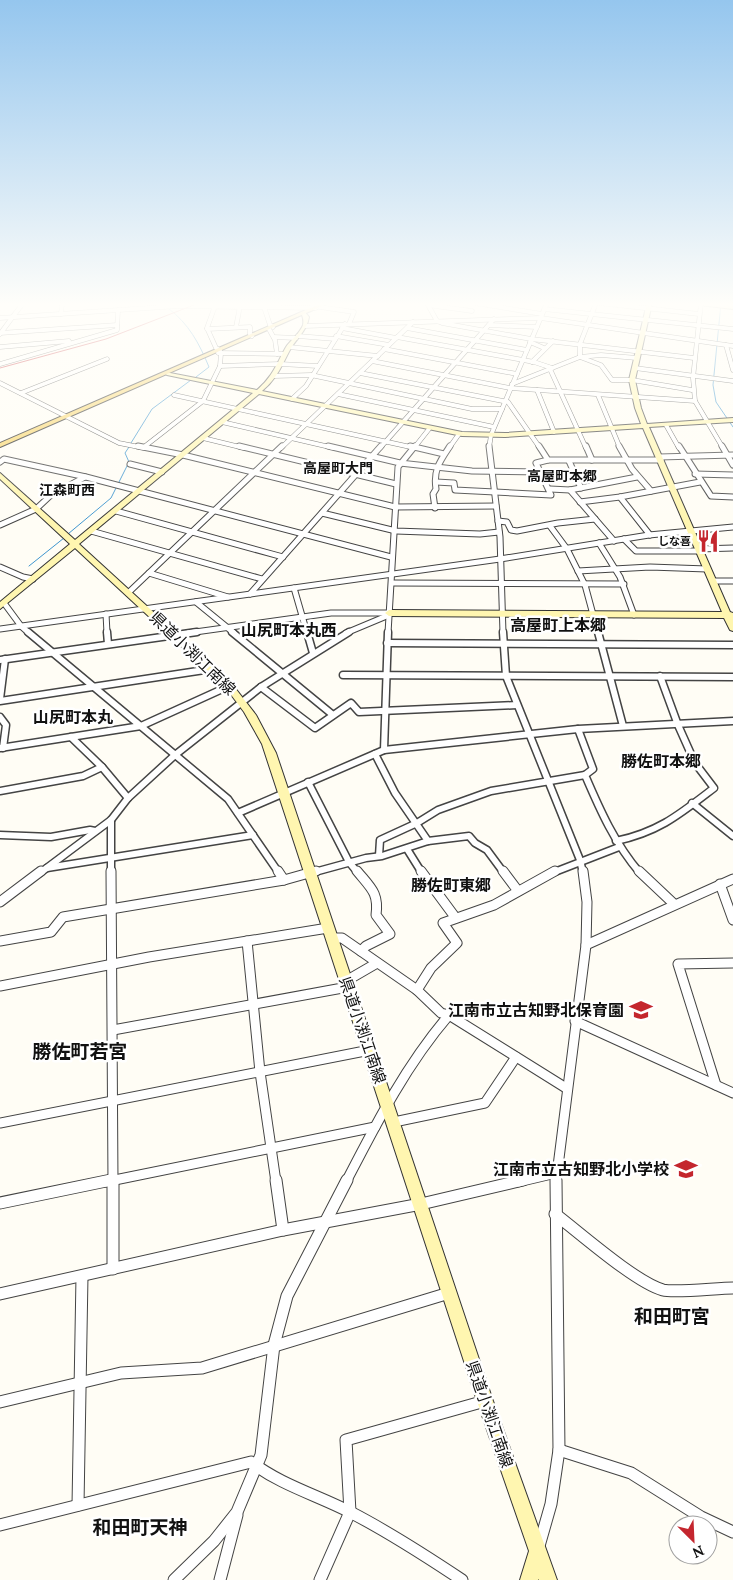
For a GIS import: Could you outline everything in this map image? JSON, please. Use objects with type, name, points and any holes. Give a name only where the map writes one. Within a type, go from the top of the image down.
[{"type":"main road","points":[[0,446],[158,377]]},
{"type":"street","points":[[21,394],[63,377]]},
{"type":"street","points":[[185,377],[459,434],[493,431],[531,434],[733,420]]},
{"type":"street","points":[[144,447],[203,401],[214,377]]},
{"type":"street","points":[[273,377],[203,438],[2,605],[21,626],[228,799],[284,880]]},
{"type":"street","points":[[292,399],[306,386],[310,377]]},
{"type":"street","points":[[319,377],[472,409],[509,403],[548,460]]},
{"type":"street","points":[[128,593],[356,377]]},
{"type":"street","points":[[383,377],[504,405]]},
{"type":"street","points":[[250,594],[442,377]]},
{"type":"street","points":[[455,377],[537,390],[696,401]]},
{"type":"street","points":[[515,377],[493,431],[489,450],[499,532],[500,584],[506,676],[580,860],[585,878],[589,907],[586,945],[556,1173],[559,1450],[551,1504],[529,1580]]},
{"type":"street","points":[[511,386],[537,377]]},
{"type":"street","points":[[554,377],[592,460]]},
{"type":"street","points":[[610,377],[612,380],[632,380],[692,390]]},
{"type":"street","points":[[633,377],[635,397],[645,426],[707,569],[730,615],[733,628]]},
{"type":"street","points":[[694,377],[692,390],[696,401],[733,465]]},
{"type":"street","points":[[700,377],[733,381]]},
{"type":"street","points":[[0,383],[119,443],[183,454],[395,507],[496,506]]},
{"type":"street","points":[[537,390],[554,432]]},
{"type":"street","points":[[338,394],[413,410],[493,431]]},
{"type":"street","points":[[174,395],[444,454]]},
{"type":"street","points":[[598,395],[610,428],[626,461],[637,477],[651,491]]},
{"type":"street","points":[[222,422],[400,463],[492,472],[541,472]]},
{"type":"street","points":[[666,425],[700,482],[711,496],[733,497]]},
{"type":"street","points":[[384,750],[387,643],[392,583],[391,557],[396,484],[400,463],[429,429]]},
{"type":"street","points":[[435,508],[433,494],[436,491],[434,478],[436,467],[459,434]]},
{"type":"street","points":[[203,438],[396,484]]},
{"type":"street","points":[[436,482],[454,483],[455,490],[551,495],[550,489],[536,462],[548,460],[626,461],[733,455]]},
{"type":"street","points":[[0,462],[4,458],[86,477],[391,557]]},
{"type":"street","points":[[569,460],[581,488]]},
{"type":"street","points":[[130,464],[162,472]]},
{"type":"street","points":[[695,474],[733,475]]},
{"type":"street","name":"県道小渕江南線","points":[[0,475],[229,686],[243,701],[259,727],[271,753],[485,1401],[548,1580]]},
{"type":"street","points":[[0,525],[36,509],[38,504],[86,477]]},
{"type":"street","points":[[550,489],[570,490],[599,486],[637,477]]},
{"type":"street","points":[[580,502],[620,497],[700,482]]},
{"type":"street","points":[[570,490],[614,541]]},
{"type":"street","points":[[620,497],[650,535]]},
{"type":"street","points":[[116,511],[283,556]]},
{"type":"street","points":[[322,513],[393,531],[480,534],[499,532]]},
{"type":"street","points":[[498,521],[507,522],[512,530],[517,531],[558,523],[595,519]]},
{"type":"street","points":[[550,526],[567,548],[585,585],[623,726]]},
{"type":"street","points":[[0,629],[500,559],[650,535],[733,527]]},
{"type":"street","points":[[91,531],[262,579]]},
{"type":"street","points":[[624,539],[636,551],[643,552],[733,548]]},
{"type":"street","points":[[599,543],[624,584],[634,615]]},
{"type":"street","points":[[0,567],[22,577],[32,579]]},
{"type":"street","points":[[578,570],[659,567],[707,569]]},
{"type":"street","points":[[149,573],[228,597]]},
{"type":"street","points":[[713,581],[733,581]]},
{"type":"street","points":[[392,583],[624,584]]},
{"type":"street","points":[[294,588],[313,653]]},
{"type":"street","points":[[196,602],[334,715]]},
{"type":"street","points":[[211,669],[0,700],[2,659],[303,616],[331,613],[730,615]]},
{"type":"street","points":[[106,614],[108,644]]},
{"type":"street","points":[[0,902],[111,820],[128,798],[175,755],[261,687],[359,626],[389,614]]},
{"type":"street","points":[[387,643],[733,645]]},
{"type":"street","points":[[344,675],[733,676]]},
{"type":"street","points":[[417,990],[431,968],[457,944],[456,939],[443,923],[455,917],[478,912],[501,902],[518,891],[580,860],[654,830],[669,822],[714,788],[695,763],[678,725],[660,676]]},
{"type":"street","points":[[0,717],[6,725],[2,748],[141,726],[229,686]]},
{"type":"street","points":[[261,687],[315,728],[351,703],[359,712],[517,705]]},
{"type":"street","points":[[238,813],[384,750],[578,729],[733,721]]},
{"type":"street","points":[[379,856],[380,840],[417,823],[438,810],[491,791],[585,775],[593,769],[578,729]]},
{"type":"street","points":[[71,737],[102,767],[128,798]]},
{"type":"street","points":[[375,754],[395,793],[428,841]]},
{"type":"street","points":[[0,790],[83,776],[102,767]]},
{"type":"street","points":[[585,775],[604,820],[618,844],[637,871],[651,886],[674,904]]},
{"type":"street","points":[[308,782],[349,862],[373,890],[378,900],[376,915],[390,934],[366,946],[361,951]]},
{"type":"street","points":[[692,803],[733,836]]},
{"type":"street","points":[[111,820],[113,1269]]},
{"type":"street","points":[[0,835],[51,837],[90,830],[95,831]]},
{"type":"street","points":[[44,868],[252,836]]},
{"type":"street","points":[[0,941],[51,932],[63,917],[284,880],[349,862],[408,849],[428,841],[469,836],[475,843],[488,850],[518,891]]},
{"type":"street","points":[[408,849],[423,875],[455,917]]},
{"type":"street","points":[[586,945],[733,879]]},
{"type":"street","points":[[720,884],[733,920]]},
{"type":"street","points":[[0,986],[247,940],[330,933],[342,938],[417,990],[441,1013],[449,1015],[566,1088]]},
{"type":"street","points":[[247,940],[260,1072],[283,1230]]},
{"type":"street","points":[[113,1030],[347,984],[377,963]]},
{"type":"street","points":[[716,1085],[678,964],[733,963]]},
{"type":"street","points":[[220,1580],[238,1512],[261,1455],[274,1347],[287,1296],[388,1103],[436,1030],[449,1015]]},
{"type":"street","points":[[575,1021],[733,1093]]},
{"type":"street","points":[[0,1123],[370,1050]]},
{"type":"street","points":[[394,1122],[485,1103],[516,1057]]},
{"type":"street","points":[[0,1203],[375,1127]]},
{"type":"street","points":[[0,1294],[283,1230],[421,1204],[556,1173]]},
{"type":"street","points":[[555,1214],[644,1281],[664,1290],[733,1288]]},
{"type":"street","points":[[78,1505],[82,1276]]},
{"type":"street","points":[[0,1402],[121,1373],[202,1368],[450,1293]]},
{"type":"street","points":[[320,1580],[350,1512],[346,1440],[485,1401]]},
{"type":"street","points":[[559,1450],[632,1473],[701,1517],[733,1532]]},
{"type":"street","points":[[0,1525],[251,1462],[266,1474],[350,1512],[421,1553],[462,1580]]},
{"type":"street","points":[[174,1580],[214,1541],[238,1512]]},
{"type":"waterway","points":[[714,377],[713,385],[716,402],[733,427]]},
{"type":"waterway","points":[[131,443],[152,409],[191,380]]},
{"type":"waterway","points":[[68,534],[111,498],[129,462],[125,453],[129,447]]},
{"type":"waterway","points":[[29,566],[64,538]]},
{"type":"place","name":"しな喜","points":[[708,541]]},
{"type":"place","name":"江南市立古知野北保育園","points":[[641,1010]]},
{"type":"place","name":"江南市立古知野北小学校","points":[[686,1169]]},
{"type":"district","name":"高屋町大門","points":[[338,468]]},
{"type":"district","name":"高屋町本郷","points":[[562,476]]},
{"type":"district","name":"江森町西","points":[[67,490]]},
{"type":"district","name":"高屋町上本郷","points":[[558,625]]},
{"type":"district","name":"山尻町本丸西","points":[[289,630]]},
{"type":"district","name":"山尻町本丸","points":[[73,717]]},
{"type":"district","name":"勝佐町本郷","points":[[661,761]]},
{"type":"district","name":"勝佐町東郷","points":[[451,885]]},
{"type":"district","name":"勝佐町若宮","points":[[80,1051]]},
{"type":"district","name":"和田町宮","points":[[672,1316]]},
{"type":"district","name":"和田町天神","points":[[140,1527]]}]
